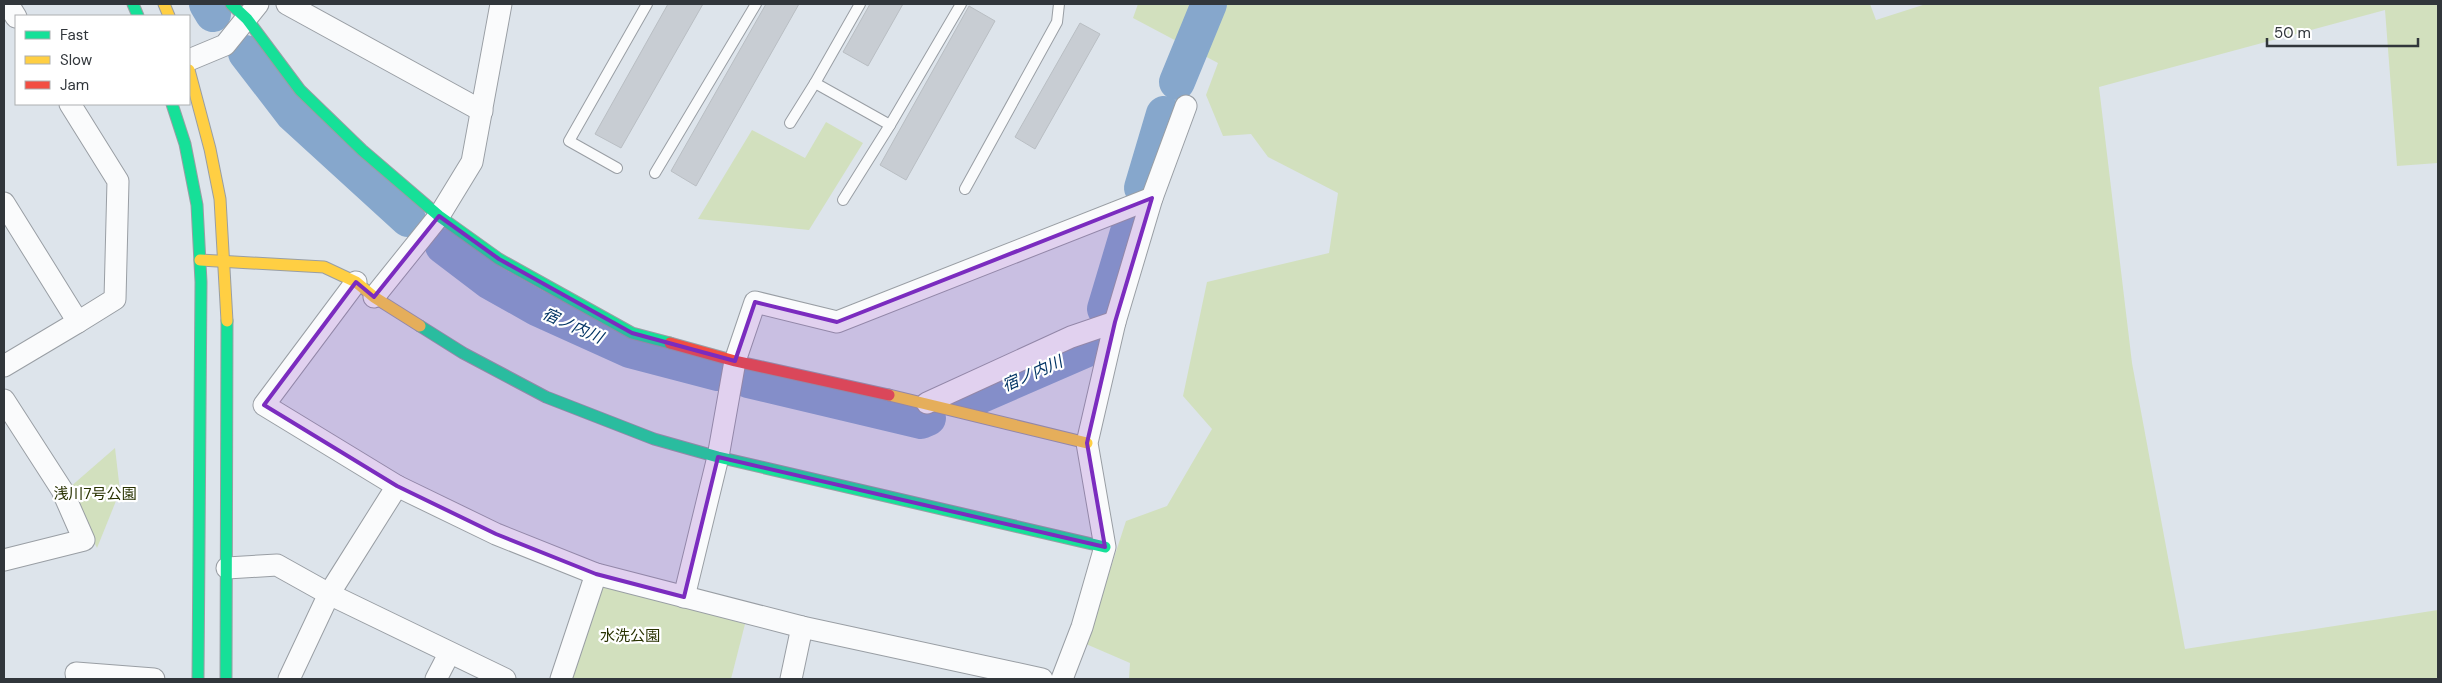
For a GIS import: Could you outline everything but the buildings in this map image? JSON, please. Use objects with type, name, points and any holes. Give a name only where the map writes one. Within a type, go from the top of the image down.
[{"type":"street","points":[[8,4],[15,15]]},
{"type":"street","points":[[232,4],[252,12],[300,90],[362,150],[439,216],[499,259],[632,333],[735,361],[927,403],[1087,443]]},
{"type":"street","points":[[288,4],[482,111]]},
{"type":"street","points":[[374,297],[439,216],[472,162],[502,4]]},
{"type":"street","points":[[190,60],[225,45],[252,12]]},
{"type":"street","points":[[190,74],[210,149],[220,199],[224,260],[227,314],[226,679]]},
{"type":"street","points":[[4,366],[115,299],[118,181],[71,105]]},
{"type":"street","points":[[172,105],[185,144],[197,205],[200,260],[201,366],[198,679]]},
{"type":"street","points":[[1062,679],[1082,627],[1104,548],[1087,443],[1115,322],[1152,198],[1186,106]]},
{"type":"street","points":[[684,597],[718,457],[735,361],[755,302],[837,322],[1152,198]]},
{"type":"street","points":[[4,203],[78,322]]},
{"type":"street","points":[[200,260],[324,266],[356,282],[374,297],[463,353],[546,397],[654,439],[718,457],[1104,548]]},
{"type":"street","points":[[356,282],[264,405],[397,486],[496,534],[596,574],[802,627],[1042,679]]},
{"type":"street","points":[[927,403],[1071,337],[1115,322]]},
{"type":"street","points":[[4,400],[62,490],[84,540],[4,560]]},
{"type":"street","points":[[289,679],[330,594],[397,486]]},
{"type":"street","points":[[227,568],[278,564],[330,594],[449,654],[505,679]]},
{"type":"street","points":[[561,679],[596,574]]},
{"type":"street","points":[[791,679],[802,627]]},
{"type":"street","points":[[436,679],[449,654]]},
{"type":"street","points":[[77,679],[76,673],[154,679]]},
{"type":"lane","points":[[618,168],[569,141],[647,4]]},
{"type":"lane","points":[[655,173],[756,4]]},
{"type":"lane","points":[[790,123],[860,4]]},
{"type":"lane","points":[[843,200],[890,125],[961,4]]},
{"type":"lane","points":[[965,189],[1057,22],[1059,4]]},
{"type":"lane","points":[[815,82],[890,125]]},
{"type":"highlighted area","points":[[1152,198],[1115,322],[1087,443],[1105,547],[718,457],[684,597],[596,574],[496,534],[397,486],[264,405],[356,282],[374,297],[439,216],[499,259],[632,333],[735,361],[755,302],[837,322]]},
{"type":"green space","points":[[1138,4],[1870,4],[1876,20],[1926,4],[2438,4],[2438,163],[2397,166],[2385,10],[2099,87],[2132,363],[2185,649],[2438,610],[2438,679],[1129,679],[1130,663],[1086,644],[1126,521],[1167,506],[1212,429],[1183,396],[1207,282],[1329,253],[1338,193],[1268,157],[1251,134],[1223,136],[1206,95],[1218,63],[1133,18]]},
{"type":"green space","points":[[826,122],[863,143],[809,230],[698,219],[752,130],[805,158]]},
{"type":"green space","name":"浅川7号公園","points":[[115,448],[120,491],[97,548],[69,488]]},
{"type":"green space","name":"水洗公園","points":[[603,583],[745,624],[731,679],[567,679]]},
{"type":"waterway","name":"宿ノ内川","points":[[207,4],[213,14]]},
{"type":"waterway","name":"宿ノ内川","points":[[1177,82],[1209,4]]},
{"type":"waterway","name":"宿ノ内川","points":[[246,53],[293,114],[408,219]]},
{"type":"waterway","name":"宿ノ内川","points":[[1142,188],[1164,114]]},
{"type":"waterway","name":"宿ノ内川","points":[[1105,309],[1131,222]]},
{"type":"waterway","name":"宿ノ内川","points":[[443,246],[489,281],[537,308],[630,350],[718,373]]},
{"type":"waterway","name":"宿ノ内川","points":[[970,400],[1094,346]]},
{"type":"waterway","name":"宿ノ内川","points":[[748,380],[921,421],[928,418]]},
{"type":"traffic: fast","points":[[133,4],[138,15]]},
{"type":"traffic: fast","points":[[231,4],[247,19],[300,90],[362,150],[439,216],[499,259],[632,333],[670,343]]},
{"type":"traffic: fast","points":[[172,105],[185,144],[197,205],[201,282],[198,679]]},
{"type":"traffic: fast","points":[[226,679],[227,321]]},
{"type":"traffic: fast","points":[[420,326],[463,353],[546,397],[654,439],[718,457],[1105,547]]},
{"type":"traffic: slow","points":[[164,4],[169,15]]},
{"type":"traffic: slow","points":[[190,74],[210,149],[220,199],[227,321]]},
{"type":"traffic: slow","points":[[200,260],[324,267],[356,282],[374,297],[420,326]]},
{"type":"traffic: slow","points":[[889,395],[1087,443]]},
{"type":"traffic: jam","points":[[670,343],[735,361],[889,395]]}]
